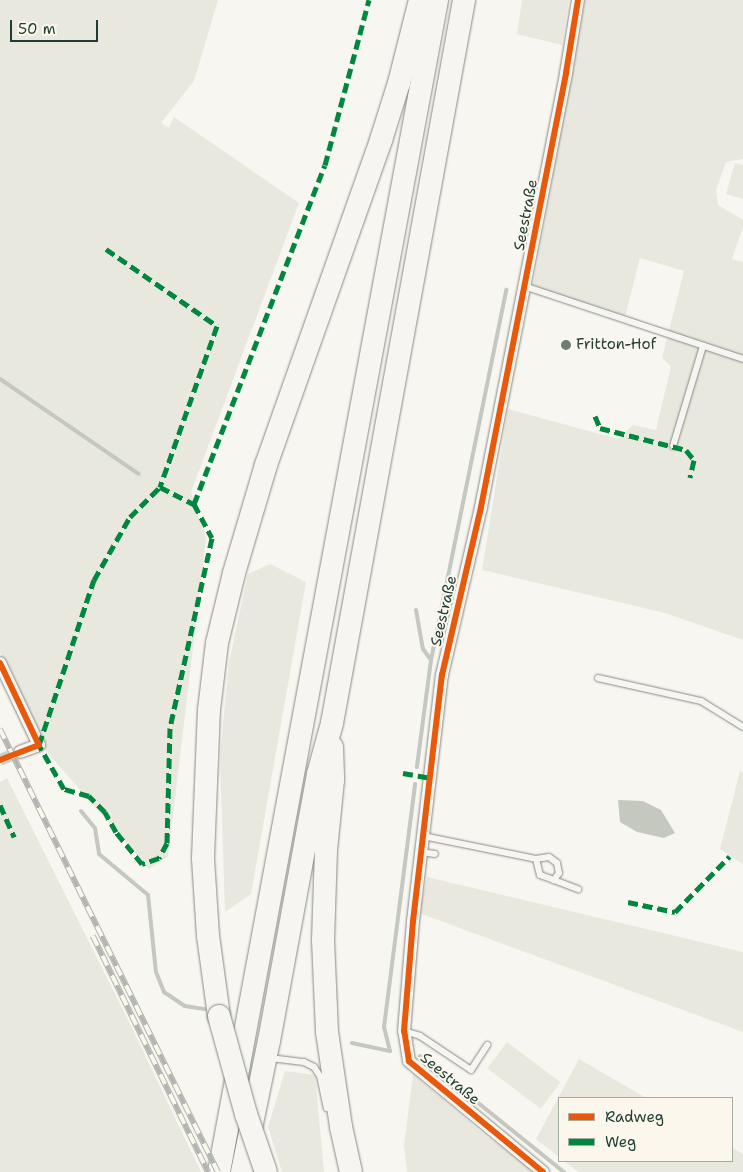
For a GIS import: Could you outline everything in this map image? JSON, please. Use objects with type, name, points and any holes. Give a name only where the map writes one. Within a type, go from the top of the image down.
[{"type":"highway","points":[[266,1172],[246,1114],[218,1016],[208,936],[203,858],[209,710],[218,643],[234,573],[266,465],[381,140],[399,83],[420,0]]},
{"type":"highway","points":[[219,1172],[437,0]]},
{"type":"highway","points":[[242,1172],[266,1057],[318,774],[332,723],[464,0]]},
{"type":"highway","points":[[332,723],[333,780],[326,850],[322,940],[327,1032],[341,1127],[351,1172]]},
{"type":"street","name":"Seestraße","points":[[543,1172],[408,1061],[404,1031],[421,852],[442,675],[481,507],[578,0]]},
{"type":"street","points":[[0,663],[39,745],[20,752]]},
{"type":"lane","points":[[524,286],[743,359]]},
{"type":"lane","points":[[672,446],[703,346]]},
{"type":"lane","points":[[598,678],[701,701],[743,727]]},
{"type":"lane","points":[[423,836],[536,859],[549,857],[558,863],[559,873],[554,880]]},
{"type":"lane","points":[[421,852],[436,854]]},
{"type":"lane","points":[[536,859],[540,875],[578,889]]},
{"type":"lane","points":[[404,1031],[420,1036],[471,1070],[488,1045]]},
{"type":"lane","points":[[266,1057],[304,1062],[314,1067],[320,1076],[329,1116]]},
{"type":"shaded area","points":[[0,0],[218,0],[194,81],[161,123],[169,128],[174,117],[299,203],[191,492],[206,539],[168,857],[149,869],[47,752],[0,652],[0,380],[10,386],[0,379]]},
{"type":"shaded area","points":[[522,0],[569,0],[562,45],[517,34]]},
{"type":"shaded area","points":[[585,0],[743,0],[743,159],[726,162],[716,190],[718,205],[743,220],[743,227],[732,259],[743,262],[743,640],[665,613],[482,570],[508,409],[618,439],[633,425],[656,430],[671,366],[662,358],[684,271],[640,258],[625,317],[533,286]]},
{"type":"shaded area","points":[[735,163],[743,165],[743,199],[726,194]]},
{"type":"shaded area","points":[[270,564],[306,582],[251,894],[225,912],[220,756],[229,662],[248,574]]},
{"type":"shaded area","points":[[740,771],[743,772],[743,864],[720,849]]},
{"type":"shaded area","points":[[7,778],[132,1028],[201,1172],[0,1172],[0,782]]},
{"type":"shaded area","points":[[618,800],[643,801],[661,810],[675,833],[664,838],[637,832],[620,822]]},
{"type":"shaded area","points":[[427,877],[743,952],[743,1032],[419,913]]},
{"type":"shaded area","points":[[507,1042],[561,1082],[541,1109],[487,1068]]},
{"type":"shaded area","points":[[579,1059],[644,1097],[559,1097]]},
{"type":"shaded area","points":[[285,1071],[315,1075],[324,1172],[282,1172],[268,1127]]},
{"type":"shaded area","points":[[413,1074],[486,1136],[535,1172],[407,1172],[404,1145]]},
{"type":"shaded area","points":[[558,1098],[558,1156],[536,1139]]},
{"type":"shaded area","points":[[733,1149],[743,1154],[743,1172],[579,1172],[565,1162],[733,1162]]},
{"type":"waterway","points":[[431,660],[506,290]]},
{"type":"waterway","points":[[0,379],[139,474]]},
{"type":"waterway","points":[[416,610],[423,649],[431,660],[417,767]]},
{"type":"waterway","points":[[352,1043],[390,1051],[384,1027],[415,784]]},
{"type":"waterway","points":[[81,811],[95,828],[99,854],[148,895],[156,972],[164,992],[185,1006],[205,1009]]},
{"type":"waterway","points":[[420,1056],[564,1172]]},
{"type":"tunnel","points":[[0,760],[20,752]]},
{"type":"railway","points":[[0,729],[218,1172]]},
{"type":"railway","points":[[93,936],[208,1172]]},
{"type":"marked path","points":[[194,504],[212,538],[170,728],[167,843],[159,858],[142,864],[116,832],[105,812],[89,796],[64,789],[39,745],[94,580],[130,517],[160,487],[194,504],[325,165],[369,0]]},
{"type":"marked path","points":[[106,249],[217,326],[160,487]]},
{"type":"marked path","points":[[595,416],[600,428],[686,450],[694,460],[690,478]]},
{"type":"marked path","points":[[403,773],[430,778]]},
{"type":"marked path","points":[[0,805],[14,837]]},
{"type":"marked path","points":[[628,902],[675,912],[730,856]]},
{"type":"cycle path","points":[[543,1172],[409,1061],[404,1031],[413,921],[442,675],[481,507],[566,73],[578,0]]},
{"type":"cycle path","points":[[0,663],[39,745],[0,760]]},
{"type":"place","name":"Fritton-Hof","points":[[566,345]]}]
